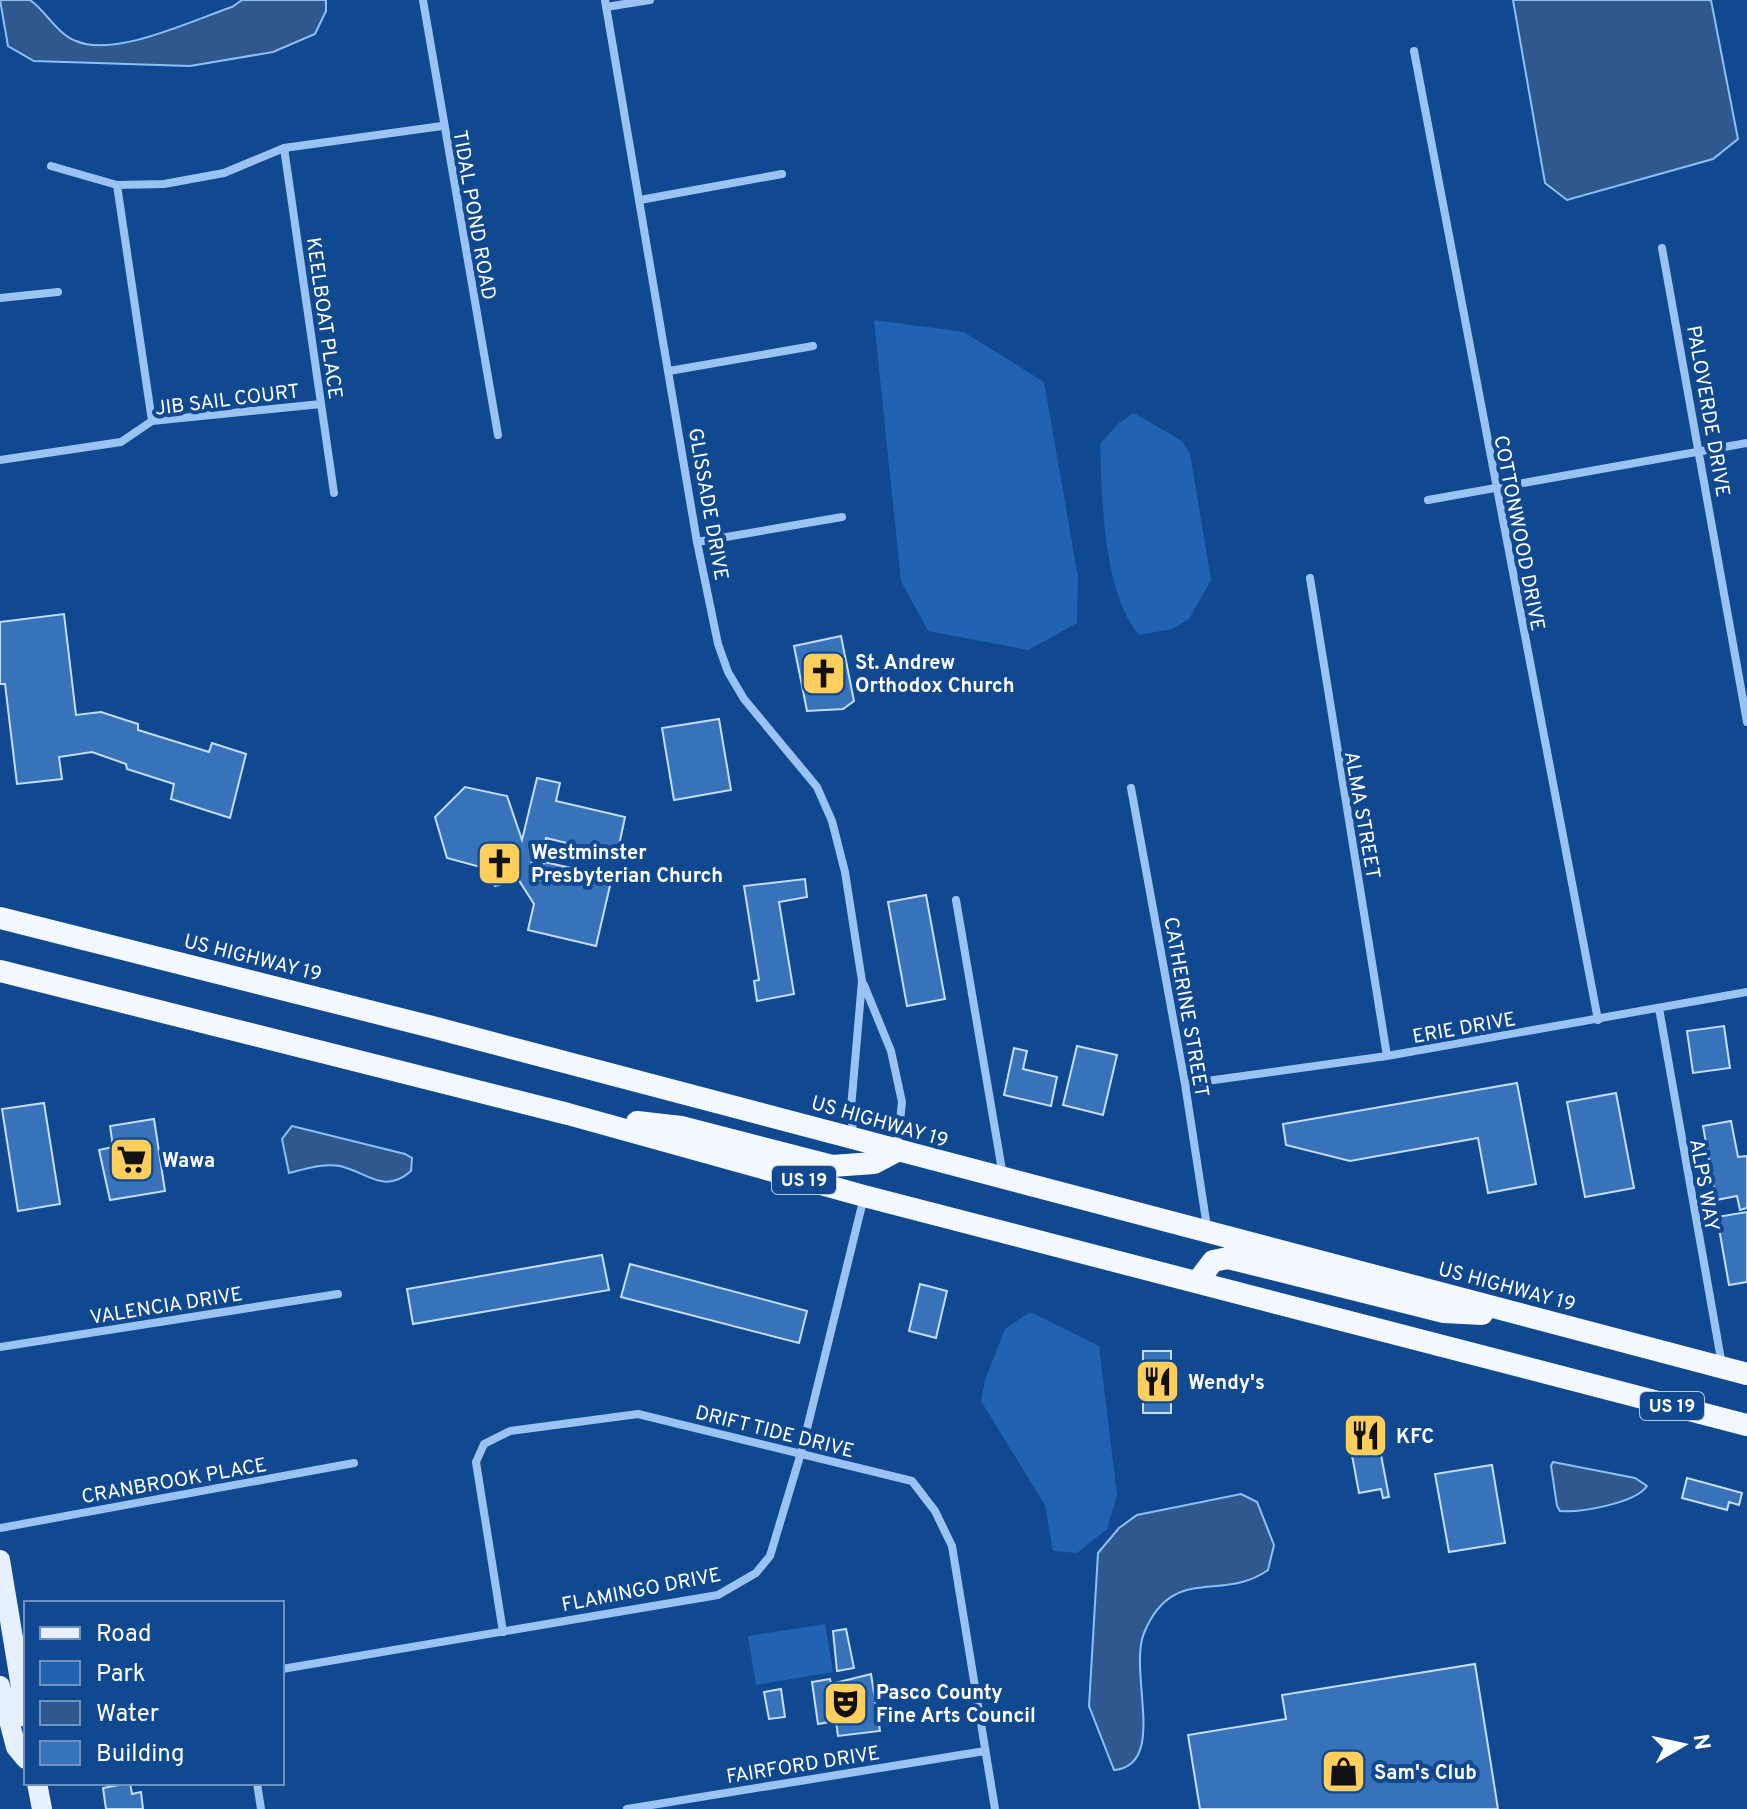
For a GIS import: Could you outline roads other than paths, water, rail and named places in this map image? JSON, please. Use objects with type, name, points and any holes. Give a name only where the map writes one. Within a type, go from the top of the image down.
[{"type":"highway","name":"US HIGHWAY 19","points":[[0,918],[853,1137],[1747,1374]]},
{"type":"highway","name":"US 19","points":[[4,973],[568,1114],[864,1196],[1747,1425]]},
{"type":"highway","points":[[568,1114],[681,1127],[832,1166],[874,1163],[897,1151]]},
{"type":"highway","points":[[1198,1281],[1213,1261],[1228,1258],[1444,1312],[1531,1317]]},
{"type":"main road","points":[[0,1560],[24,1705]]},
{"type":"main road","points":[[0,1686],[16,1747],[24,1757]]},
{"type":"main road","points":[[37,1785],[42,1809]]},
{"type":"street","name":"TIDAL POND ROAD","points":[[423,0],[442,126],[498,435]]},
{"type":"street","points":[[606,4],[650,0]]},
{"type":"street","name":"GLISSADE DRIVE","points":[[606,4],[697,542],[728,672],[744,699],[817,787],[832,821],[845,872],[862,981],[891,1051],[902,1102],[897,1151]]},
{"type":"street","name":"COTTONWOOD DRIVE","points":[[1414,51],[1494,487],[1598,1020]]},
{"type":"street","points":[[51,166],[117,185],[164,184],[224,173],[284,148],[442,126]]},
{"type":"street","name":"KEELBOAT PLACE","points":[[284,148],[334,493]]},
{"type":"street","points":[[640,200],[782,174]]},
{"type":"street","points":[[117,185],[152,421]]},
{"type":"street","name":"PALOVERDE DRIVE","points":[[1662,248],[1747,722]]},
{"type":"street","points":[[0,298],[58,292]]},
{"type":"street","points":[[669,371],[813,346]]},
{"type":"street","name":"JIB SAIL COURT","points":[[0,460],[121,442],[152,421],[321,404]]},
{"type":"street","points":[[1428,500],[1747,443]]},
{"type":"street","points":[[697,542],[842,517]]},
{"type":"street","name":"ALMA STREET","points":[[1310,578],[1387,1056]]},
{"type":"street","name":"CATHERINE STREET","points":[[1131,788],[1185,1084],[1207,1232]]},
{"type":"street","points":[[956,900],[1003,1179]]},
{"type":"street","name":"GLISSADE DRIVE","points":[[853,1137],[851,1108],[862,981]]},
{"type":"street","name":"ERIE DRIVE","points":[[1185,1084],[1387,1056],[1747,992]]},
{"type":"street","name":"ALPS WAY","points":[[1659,1008],[1722,1367]]},
{"type":"street","name":"FLAMINGO DRIVE","points":[[284,1669],[718,1595],[756,1573],[770,1556],[801,1453],[864,1196]]},
{"type":"street","name":"VALENCIA DRIVE","points":[[0,1347],[338,1294]]},
{"type":"street","name":"DRIFT TIDE DRIVE","points":[[503,1632],[476,1462],[484,1444],[510,1431],[638,1414],[912,1481],[935,1511],[952,1546],[995,1809]]},
{"type":"street","name":"CRANBROOK PLACE","points":[[0,1528],[354,1463]]},
{"type":"street","name":"FAIRFORD DRIVE","points":[[627,1809],[985,1751]]},
{"type":"street","points":[[257,1785],[261,1809]]},
{"type":"water","points":[[0,0],[30,0],[69,38],[92,45],[111,45],[154,35],[232,7],[242,0],[326,0],[326,11],[315,34],[273,52],[190,66],[34,61],[8,46]]},
{"type":"water","points":[[1513,0],[1711,0],[1738,139],[1713,159],[1567,200],[1545,183]]},
{"type":"water","points":[[292,1126],[405,1154],[412,1158],[411,1171],[401,1178],[384,1182],[333,1165],[289,1173],[282,1139]]},
{"type":"water","points":[[1553,1462],[1635,1478],[1647,1486],[1620,1502],[1560,1511],[1551,1466]]},
{"type":"water","points":[[1241,1494],[1257,1502],[1274,1545],[1268,1570],[1233,1584],[1184,1591],[1169,1598],[1156,1612],[1144,1633],[1140,1650],[1143,1735],[1139,1752],[1130,1764],[1114,1770],[1089,1706],[1098,1553],[1119,1528],[1137,1515]]},
{"type":"place","name":"St. Andrew Orthodox Church","points":[[824,673]]},
{"type":"place","name":"Westminster Presbyterian Church","points":[[500,864]]},
{"type":"place","name":"Wawa","points":[[131,1160]]},
{"type":"place","name":"Wendy's","points":[[1157,1382]]},
{"type":"place","name":"KFC","points":[[1365,1436]]},
{"type":"place","name":"Pasco County Fine Arts Council","points":[[845,1703]]},
{"type":"place","name":"Sam's Club","points":[[1343,1772]]}]
